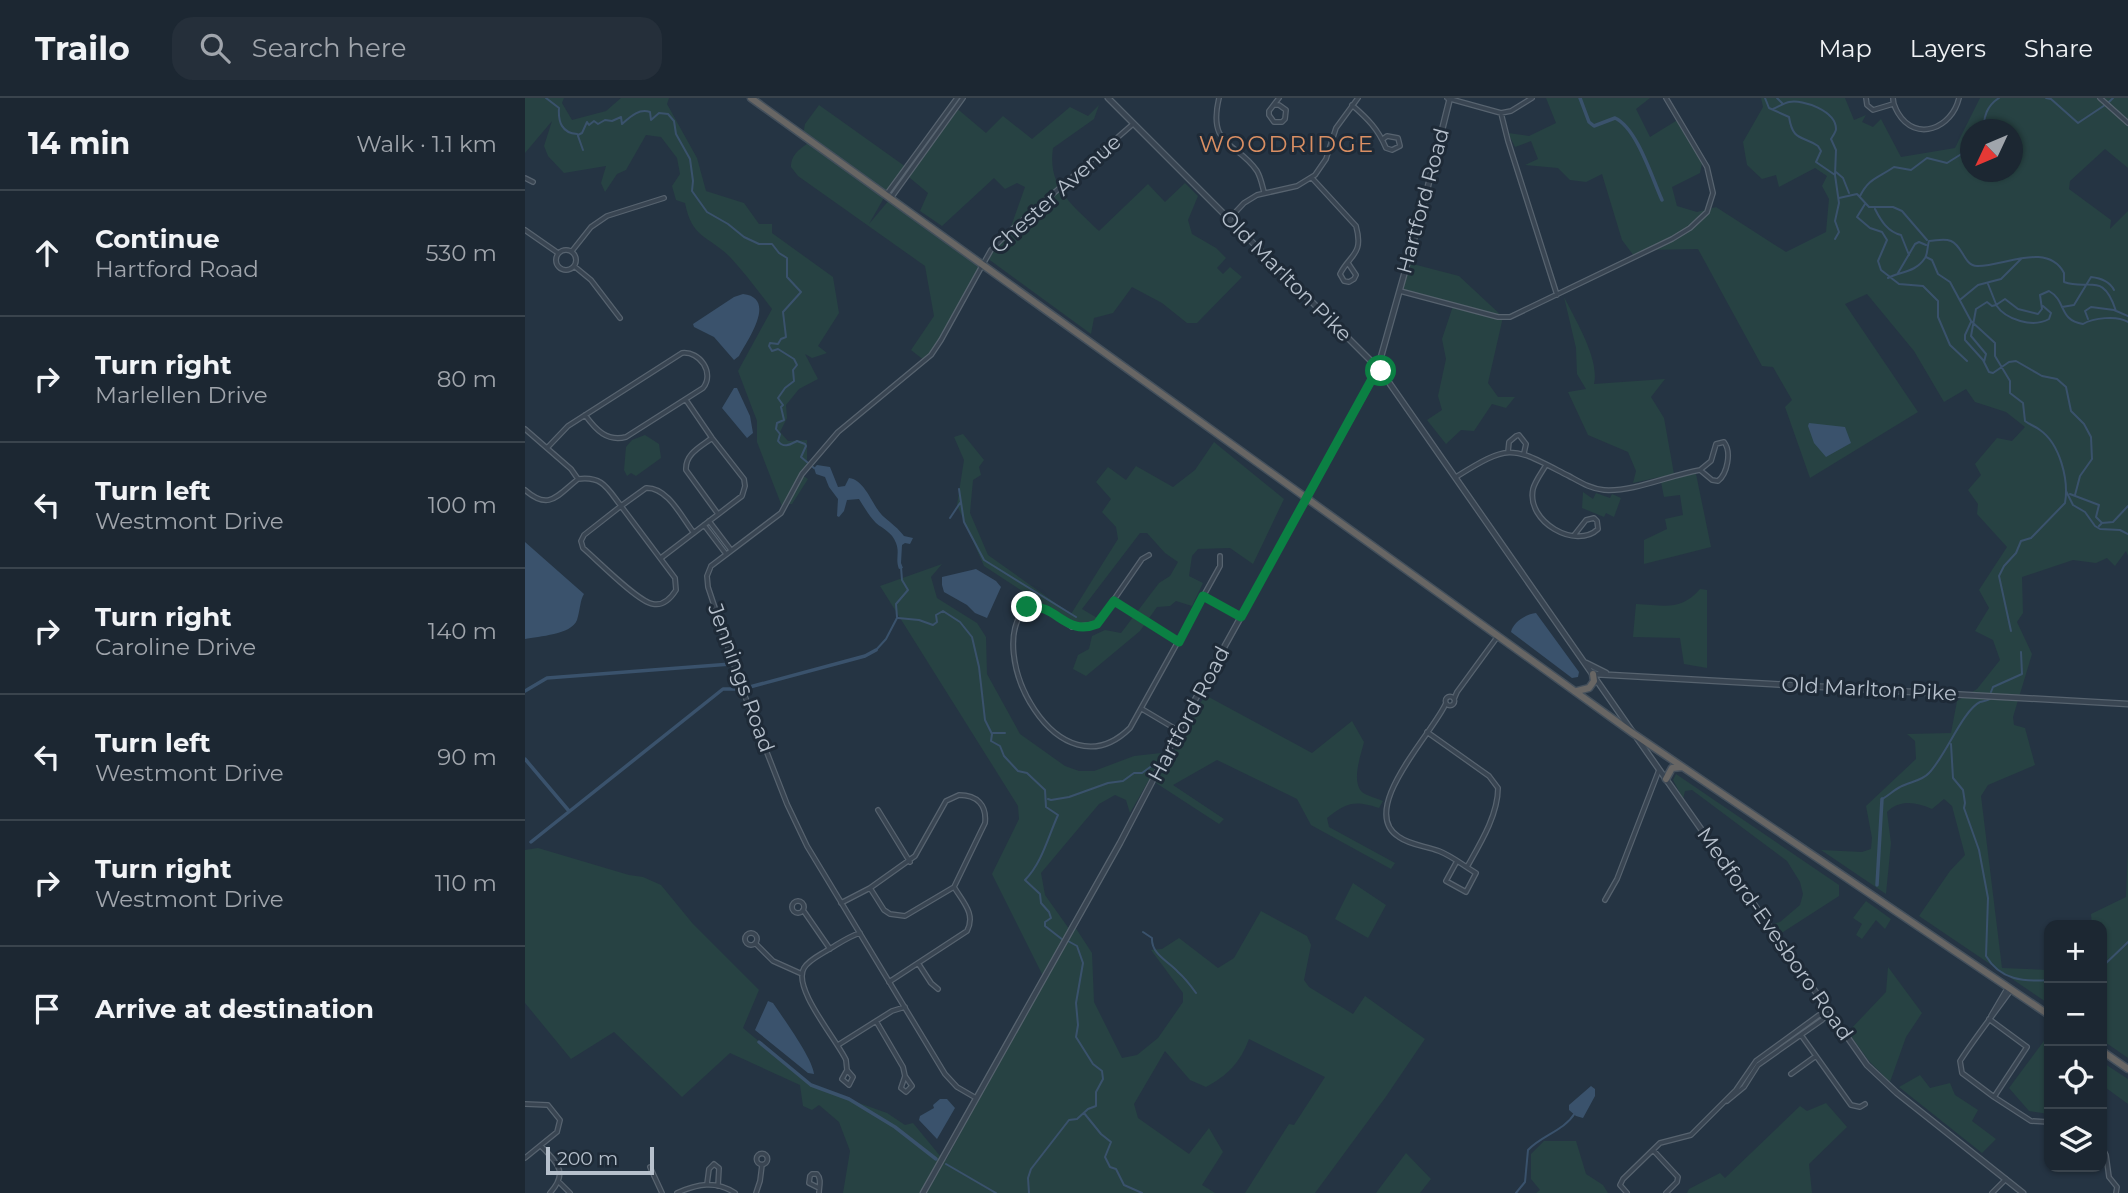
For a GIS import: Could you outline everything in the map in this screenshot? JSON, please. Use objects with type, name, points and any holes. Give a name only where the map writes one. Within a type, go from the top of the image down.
[{"type":"highway","points":[[751,98],[1635,734],[2044,1012]]},
{"type":"highway","points":[[1573,690],[1581,692],[1590,688],[1594,681],[1593,674]]},
{"type":"highway","points":[[1666,779],[1672,768],[1683,767]]},
{"type":"highway","points":[[2107,1054],[2128,1069]]},
{"type":"street","points":[[887,198],[957,98]]},
{"type":"street","points":[[887,198],[963,98]]},
{"type":"street","name":"Old Marlton Pike","points":[[1108,98],[1378,368],[1601,686]]},
{"type":"street","points":[[1219,98],[1216,116],[1219,130],[1229,146],[1256,170],[1264,192]]},
{"type":"street","points":[[1275,105],[1286,110],[1285,119],[1278,123],[1269,115],[1271,107],[1279,98]]},
{"type":"street","points":[[1229,219],[1244,203],[1264,192],[1288,189],[1313,178],[1323,165],[1334,133],[1358,98]]},
{"type":"street","points":[[1449,98],[1501,113],[1532,98]]},
{"type":"street","name":"Hartford Road","points":[[923,1193],[1061,950],[1378,368],[1449,98]]},
{"type":"street","points":[[1400,291],[1504,317],[1518,315],[1683,233],[1710,208],[1713,193],[1707,167],[1666,98]]},
{"type":"street","points":[[1866,98],[1867,105],[1873,110],[1893,101],[1908,126],[1921,130],[1934,128],[1949,118],[1959,98]]},
{"type":"street","points":[[2100,98],[2128,123]]},
{"type":"street","points":[[1352,105],[1372,123],[1386,148],[1389,150],[1400,146],[1394,135],[1387,135],[1383,139]]},
{"type":"street","points":[[1501,113],[1557,295]]},
{"type":"street","name":"Chester Avenue","points":[[982,265],[991,250],[1009,232],[1133,124]]},
{"type":"street","points":[[525,178],[533,182]]},
{"type":"street","points":[[1313,178],[1356,226],[1358,246],[1340,274],[1344,281],[1349,282],[1356,275],[1348,263]]},
{"type":"street","points":[[572,251],[591,228],[607,216],[664,198]]},
{"type":"street","points":[[525,230],[558,253]]},
{"type":"street","points":[[572,251],[565,249],[558,253],[555,261],[560,269],[568,270],[575,266]]},
{"type":"street","points":[[572,251],[575,266]]},
{"type":"street","name":"Jennings Road","points":[[976,1098],[957,1087],[945,1074],[809,850],[790,810],[732,662],[707,582],[711,566],[781,513],[802,474],[843,427],[930,355],[982,265]]},
{"type":"street","points":[[575,266],[591,279],[620,318]]},
{"type":"street","points":[[547,448],[562,430],[585,415],[678,355],[688,352],[699,358],[708,377],[703,388],[686,400],[620,438],[606,436],[594,428],[585,415]]},
{"type":"street","points":[[661,558],[742,496],[745,486],[744,479],[686,400]]},
{"type":"street","points":[[525,429],[571,469],[578,479]]},
{"type":"street","points":[[1509,452],[1509,442],[1519,435],[1526,444],[1524,453]]},
{"type":"street","points":[[712,438],[691,454],[687,459],[686,470],[717,514]]},
{"type":"street","points":[[1456,477],[1487,457],[1509,452],[1524,453],[1591,488],[1607,491],[1700,470],[1711,461],[1716,444],[1724,442],[1729,452],[1721,479],[1715,481],[1700,470]]},
{"type":"street","points":[[1546,465],[1533,489],[1537,511],[1555,531],[1575,534],[1596,532],[1597,521],[1594,518],[1589,519],[1575,534]]},
{"type":"street","points":[[525,490],[539,501],[549,500],[578,479],[600,481],[621,506],[675,578],[676,590],[665,602],[653,604],[641,598],[583,548],[581,541],[584,536],[621,506],[646,488],[657,489],[664,494],[694,533]]},
{"type":"street","points":[[709,521],[731,550]]},
{"type":"street","points":[[704,525],[726,554]]},
{"type":"street","points":[[1149,555],[1142,559],[1097,624],[1072,627],[1043,608],[1027,607],[1021,613],[1014,643],[1018,673],[1039,716],[1060,738],[1085,746],[1115,739],[1130,728],[1220,566],[1220,556]]},
{"type":"street","points":[[1203,596],[1241,617]]},
{"type":"street","points":[[1114,601],[1179,642]]},
{"type":"street","points":[[1457,862],[1446,881],[1466,892],[1476,873],[1443,852],[1396,836],[1387,826],[1386,808],[1403,767],[1448,705],[1454,704],[1452,698],[1498,636]]},
{"type":"street","points":[[1582,659],[1611,674],[1601,686]]},
{"type":"street","name":"Old Marlton Pike","points":[[1593,674],[2128,704]]},
{"type":"street","name":"Medford-Evesboro Road","points":[[1601,686],[1874,1072],[2024,1193]]},
{"type":"street","points":[[1142,709],[1179,730]]},
{"type":"street","points":[[1427,732],[1489,776],[1498,788],[1495,807],[1467,867]]},
{"type":"street","points":[[1605,900],[1617,879],[1660,769]]},
{"type":"street","points":[[841,903],[870,888],[909,862],[920,850],[946,801],[967,795],[977,799],[985,810],[985,824],[954,887],[900,917],[884,910],[870,888]]},
{"type":"street","points":[[878,810],[909,862]]},
{"type":"street","points":[[889,982],[961,937],[971,925],[970,912],[954,887]]},
{"type":"street","points":[[803,910],[830,949]]},
{"type":"street","points":[[847,1070],[846,1060],[838,1045],[803,988],[801,974],[809,963],[860,933]]},
{"type":"street","points":[[755,943],[770,959],[801,974]]},
{"type":"street","points":[[918,963],[938,989]]},
{"type":"street","points":[[2010,988],[1960,1061],[1960,1066],[1962,1073],[1994,1097],[2031,1121],[2044,1122]]},
{"type":"street","points":[[838,1045],[895,1009],[905,1007]]},
{"type":"street","points":[[1627,1193],[1621,1182],[1660,1143],[1691,1135],[1744,1087],[1758,1065],[1819,1015],[1824,1016],[1829,1012]]},
{"type":"street","points":[[1990,1018],[2027,1047],[1994,1097]]},
{"type":"street","points":[[876,1021],[900,1060],[905,1076]]},
{"type":"street","points":[[1799,1032],[1851,1105],[1860,1107],[1865,1104]]},
{"type":"street","points":[[1791,1074],[1816,1056]]},
{"type":"street","points":[[525,1104],[548,1105],[560,1120],[557,1132],[525,1158]]},
{"type":"street","points":[[541,1145],[559,1168],[559,1182],[550,1193]]},
{"type":"street","points":[[1653,1150],[1678,1177],[1677,1182],[1666,1193]]},
{"type":"street","points":[[2107,1162],[2109,1177],[2117,1187],[2116,1193]]},
{"type":"street","points":[[707,1184],[709,1169],[714,1164],[719,1168],[718,1186]]},
{"type":"street","points":[[755,1193],[762,1165]]},
{"type":"street","points":[[650,1167],[662,1193]]},
{"type":"street","points":[[812,1174],[820,1177],[819,1191],[808,1180],[812,1174]]},
{"type":"street","points":[[1992,1193],[2006,1179]]},
{"type":"street","points":[[559,1182],[570,1193]]},
{"type":"street","points":[[677,1193],[707,1184],[735,1193]]},
{"type":"green space","points":[[525,98],[564,98],[562,103],[572,120],[606,111],[621,98],[669,98],[667,104],[697,158],[706,191],[744,203],[759,224],[772,224],[772,233],[833,277],[839,313],[818,346],[827,353],[812,358],[805,354],[818,379],[799,389],[786,405],[787,418],[780,432],[788,441],[807,440],[807,469],[799,473],[808,479],[792,504],[787,504],[783,509],[757,442],[757,421],[738,371],[772,309],[730,257],[692,224],[685,203],[676,200],[672,186],[680,174],[677,158],[661,137],[646,135],[626,170],[617,174],[605,192],[601,183],[606,166],[564,173],[548,156],[544,146],[552,121],[525,153]]},
{"type":"green space","points":[[1546,98],[1650,98],[1636,109],[1650,137],[1679,119],[1703,159],[1700,173],[1672,187],[1677,206],[1697,212],[1716,207],[1786,252],[1826,232],[1829,199],[1822,186],[1827,176],[1815,168],[1779,187],[1776,175],[1762,179],[1747,165],[1743,142],[1763,107],[1761,98],[1845,98],[1854,120],[1866,115],[1862,122],[1873,127],[1881,119],[1901,157],[1955,148],[1960,138],[1960,182],[2023,182],[2023,119],[1970,119],[1980,98],[2128,98],[2128,168],[2105,149],[2070,181],[2069,189],[2111,220],[2110,229],[2128,211],[2128,556],[2126,551],[2115,566],[2107,558],[2096,563],[2073,560],[2022,577],[2023,613],[2017,622],[2032,654],[2013,717],[2014,725],[2025,728],[2035,765],[1988,785],[1981,796],[2002,968],[2044,970],[2044,1001],[1919,916],[1950,871],[1965,855],[1952,806],[1944,799],[1932,809],[1903,803],[1887,812],[1891,843],[1886,894],[1821,850],[1862,852],[1871,849],[1872,838],[1866,806],[1916,759],[1915,741],[1907,734],[1951,733],[1957,701],[1977,689],[2000,660],[1993,640],[1975,631],[1989,608],[1979,590],[2007,547],[1977,514],[1978,504],[1968,490],[1981,475],[1975,464],[1997,438],[2012,441],[2025,427],[2006,412],[1975,402],[1966,389],[1944,402],[1914,351],[1867,294],[1845,304],[1918,412],[1810,478],[1785,407],[1792,400],[1773,367],[1762,366],[1698,249],[1646,250],[1634,256],[1622,240],[1602,174],[1586,182],[1570,180],[1558,168],[1525,165],[1538,159],[1531,141],[1515,147],[1508,133],[1529,136],[1556,123]]},
{"type":"green space","points":[[819,105],[906,167],[869,224],[890,199],[982,266],[941,340],[925,361],[911,350],[934,316],[925,266],[798,176],[791,167],[795,155],[811,141],[803,135],[805,124]]},
{"type":"green space","points":[[1099,105],[1094,119],[1053,148],[1052,162],[1058,185],[1072,204],[1099,231],[1148,184],[1165,202],[1185,183],[1198,196],[1188,220],[1192,234],[1216,248],[1226,258],[1217,268],[1223,274],[1230,267],[1242,277],[1197,323],[1187,323],[1162,303],[1132,287],[1113,313],[1094,318],[1091,334],[987,258],[1008,235],[1025,187],[1017,183],[1005,189],[994,178],[942,226],[920,211],[928,193],[904,173],[954,106],[986,133],[1003,116],[1032,139],[1070,107],[1088,116]]},
{"type":"green space","points":[[1409,263],[1459,276],[1503,317],[1488,383],[1498,397],[1515,397],[1506,408],[1492,404],[1474,431],[1461,430],[1446,444],[1427,420],[1442,410],[1438,396],[1446,359],[1442,339],[1453,306],[1401,289]]},
{"type":"green space","points":[[1564,297],[1590,352],[1595,374],[1594,384],[1665,379],[1651,397],[1664,418],[1674,474],[1695,469],[1711,547],[1644,564],[1644,540],[1667,529],[1665,519],[1683,515],[1680,495],[1664,497],[1660,477],[1633,483],[1636,471],[1628,452],[1588,435],[1568,392],[1586,389],[1577,374],[1576,348]]},
{"type":"green space","points":[[963,434],[984,460],[979,467],[981,475],[973,480],[970,513],[988,555],[1071,614],[1118,539],[1116,527],[1102,512],[1111,499],[1096,482],[1108,467],[1126,480],[1136,466],[1173,487],[1195,470],[1214,442],[1284,499],[1253,564],[1230,548],[1198,549],[1192,556],[1189,576],[1203,583],[1192,606],[1176,601],[1170,606],[1157,607],[1140,631],[1086,676],[1073,669],[1078,655],[1089,649],[1092,636],[1105,630],[1121,633],[1159,583],[1170,576],[1178,562],[1165,553],[1147,533],[1140,533],[1082,609],[1099,619],[1092,624],[1074,625],[984,566],[957,505],[964,460],[954,437]]},
{"type":"green space","points":[[645,435],[659,444],[661,458],[636,476],[631,473],[627,476],[624,470],[626,447],[632,440]]},
{"type":"green space","points":[[1583,492],[1593,499],[1596,493],[1610,498],[1612,494],[1621,498],[1614,517],[1606,513],[1604,517],[1582,508]]},
{"type":"green space","points":[[942,564],[931,577],[937,598],[977,623],[986,637],[987,674],[1020,734],[1065,766],[1079,771],[1094,771],[1134,756],[1161,753],[1161,759],[1130,813],[1126,800],[1115,795],[1099,804],[1041,873],[1045,895],[1072,933],[1075,927],[1092,953],[1094,1002],[1122,1058],[1137,1055],[1158,1038],[1183,1002],[1183,993],[1151,950],[1162,949],[1179,938],[1218,968],[1234,958],[1261,911],[1307,936],[1311,945],[1304,980],[1309,987],[1353,1014],[1365,996],[1425,1039],[1315,1193],[1245,1193],[1289,1124],[1294,1125],[1325,1077],[1249,1039],[1232,1068],[1206,1087],[1190,1080],[1165,1051],[1134,1104],[1138,1118],[1189,1154],[1209,1128],[1223,1152],[1202,1185],[1215,1193],[843,1193],[850,1151],[839,1122],[819,1105],[812,1110],[803,1106],[800,1085],[730,1053],[682,1097],[614,1032],[571,1059],[525,1003],[525,850],[538,848],[643,877],[661,885],[693,924],[759,990],[743,1028],[814,1087],[887,1113],[905,1125],[913,1123],[946,1160],[1044,978],[992,874],[1019,819],[1018,806],[880,586]]},
{"type":"green space","points":[[1700,589],[1707,590],[1707,668],[1684,664],[1680,638],[1633,637],[1636,604],[1671,606],[1685,601]]},
{"type":"green space","points":[[1205,695],[1312,753],[1352,721],[1364,742],[1358,768],[1359,787],[1362,792],[1383,801],[1379,808],[1357,803],[1346,806],[1327,818],[1329,827],[1395,863],[1391,869],[1311,825],[1297,799],[1217,760],[1173,785],[1224,819],[1219,824],[1156,783]]},
{"type":"green space","points":[[1676,774],[1839,885],[1839,896],[1780,934],[1773,924],[1780,922],[1800,905],[1803,894],[1800,882],[1787,861],[1692,790],[1685,791],[1683,799],[1673,780]]},
{"type":"green space","points":[[2128,847],[2128,1058],[2107,1043],[2107,920],[2092,920],[2091,914],[2126,897]]},
{"type":"green space","points":[[1353,883],[1386,905],[1368,938],[1335,919]]},
{"type":"green space","points":[[1866,901],[1891,919],[1885,929],[1876,920],[1862,939],[1856,935],[1862,924],[1853,918]]},
{"type":"green space","points":[[1888,967],[1922,1013],[1906,1037],[1890,1082],[1869,1061],[1848,1032],[1886,992]]},
{"type":"green space","points":[[2044,1041],[2044,1113],[2029,1111],[2009,1088]]},
{"type":"green space","points":[[2107,1065],[2128,1079],[2128,1104],[2107,1089]]},
{"type":"green space","points":[[1920,1075],[1930,1088],[1950,1083],[1955,1095],[1978,1110],[1972,1121],[1996,1139],[1982,1153],[1899,1087]]},
{"type":"green space","points":[[1826,1103],[1847,1127],[1809,1164],[1812,1193],[1687,1193],[1689,1189],[1720,1173],[1725,1178],[1800,1106],[1807,1111]]},
{"type":"green space","points":[[1544,1141],[1576,1141],[1586,1174],[1603,1185],[1608,1193],[1536,1193],[1540,1190],[1531,1179],[1531,1154]]},
{"type":"green space","points":[[1406,1153],[1431,1179],[1420,1193],[1376,1193]]},
{"type":"water","points":[[743,294],[753,297],[758,303],[759,311],[753,331],[734,360],[714,337],[693,324]]},
{"type":"water","points":[[734,388],[737,388],[750,416],[753,433],[747,438],[722,408]]},
{"type":"water","points":[[1809,423],[1845,427],[1851,443],[1826,457],[1814,443]]},
{"type":"water","points":[[817,465],[830,467],[838,487],[845,486],[849,478],[855,480],[865,489],[884,517],[904,536],[913,538],[910,544],[902,545],[903,568],[899,569],[898,550],[894,539],[874,521],[859,499],[847,500],[844,511],[837,516],[838,499],[825,477],[816,474],[814,468]]},
{"type":"water","points":[[525,542],[584,594],[577,620],[568,629],[525,639]]},
{"type":"water","points":[[976,569],[1001,587],[987,618],[944,592],[942,585],[942,577]]},
{"type":"water","points":[[1536,613],[1579,672],[1578,677],[1572,678],[1511,632],[1521,619]]},
{"type":"water","points":[[768,1001],[773,1003],[797,1038],[814,1074],[808,1073],[755,1030]]},
{"type":"water","points":[[1591,1086],[1595,1089],[1595,1096],[1583,1118],[1576,1116],[1569,1110],[1569,1105]]},
{"type":"water","points":[[940,1099],[947,1099],[955,1108],[937,1139],[919,1120],[920,1116],[934,1108],[933,1105]]},
{"type":"waterway","points":[[546,98],[559,108],[559,118],[564,129],[577,134]]},
{"type":"waterway","points":[[1580,98],[1589,122],[1594,126],[1615,118],[1623,123],[1643,154],[1662,200]]},
{"type":"waterway","points":[[1765,98],[1769,108],[1789,117],[1793,131],[1799,137],[1818,146],[1821,151],[1816,162],[1835,175]]},
{"type":"waterway","points":[[1777,98],[1783,104]]},
{"type":"waterway","points":[[1984,119],[1992,104],[1999,98]]},
{"type":"waterway","points":[[2046,98],[2051,99],[2078,123],[2105,105]]},
{"type":"waterway","points":[[2109,102],[2113,98]]},
{"type":"waterway","points":[[1773,109],[1789,102],[1802,102],[1825,112],[1835,123],[1836,130],[1831,139],[1836,150],[1835,175],[1839,203],[1835,221],[1839,232],[1835,239]]},
{"type":"waterway","points":[[578,135],[582,133],[587,122],[589,125],[594,121],[598,124],[621,117],[622,124],[642,111],[650,112],[651,120],[659,113],[668,114],[674,121],[676,134],[690,159],[692,191],[707,212],[744,237],[759,244],[772,244],[787,258],[787,277],[801,292],[783,312],[786,337],[778,344],[770,343],[769,346],[772,351],[778,349],[794,359],[797,365],[793,370],[794,381],[778,398],[783,405],[781,407],[784,420],[777,423],[776,429],[780,434],[778,441],[783,445],[797,441],[805,444],[801,457],[814,468]]},
{"type":"waterway","points":[[578,136],[583,150]]},
{"type":"waterway","points":[[1860,196],[1870,182],[1894,167],[1911,170],[1927,158],[1947,163],[1960,155]]},
{"type":"waterway","points":[[1836,172],[1843,178],[1849,193]]},
{"type":"waterway","points":[[1839,198],[1857,194],[1869,207],[1893,207],[1902,211],[1927,240]]},
{"type":"waterway","points":[[1865,204],[1857,217],[1870,228],[1882,232],[1887,240],[1878,261],[1881,270],[1899,284],[1923,286],[1938,301],[1938,317],[1950,345],[1967,361]]},
{"type":"waterway","points":[[1875,209],[1885,225],[1901,235],[1909,255]]},
{"type":"waterway","points":[[1888,278],[1921,263],[1926,256],[1929,241],[1948,240],[1958,247],[1969,263],[1977,266],[2024,258],[2047,259],[2064,273],[2064,282],[2101,287],[2106,291],[2116,311]]},
{"type":"waterway","points":[[1898,273],[1915,244],[1919,242],[1926,245]]},
{"type":"waterway","points":[[1926,257],[1932,260],[1938,274],[1950,282],[1971,321],[1995,343],[1995,356],[2010,381],[2010,393],[2023,403],[2025,421],[2040,430],[2053,444],[2064,473],[2065,503],[2031,538],[2021,541],[2016,553],[1999,576],[2011,631]]},
{"type":"waterway","points":[[1961,299],[1978,285],[2001,279],[2021,259]]},
{"type":"waterway","points":[[2062,307],[2074,305],[2091,277],[2104,281],[2114,290]]},
{"type":"waterway","points":[[1988,284],[1996,304]]},
{"type":"waterway","points":[[1996,305],[2005,299],[2018,309],[2038,314],[2042,309],[2040,295],[2049,291],[2075,322],[2083,324],[2112,318],[2128,322]]},
{"type":"waterway","points":[[1984,362],[1986,354],[1971,336],[1976,309],[1987,302],[1992,306],[1996,305],[2006,315],[2035,323],[2049,319],[2051,313],[2043,306]]},
{"type":"waterway","points":[[2088,319],[2085,311],[2091,307],[2114,310],[2128,316]]},
{"type":"waterway","points":[[1971,322],[1965,340],[1983,360],[1989,372],[1993,373],[2009,362],[2016,361],[2042,376],[2057,379],[2066,387],[2071,411],[2084,424],[2091,437],[2092,459],[2080,476],[2075,495]]},
{"type":"waterway","points":[[959,489],[964,522],[984,560],[1076,617]]},
{"type":"waterway","points":[[2066,491],[2073,505],[2085,512],[2095,526],[2128,534]]},
{"type":"waterway","points":[[2070,494],[2099,505],[2096,517],[2102,523]]},
{"type":"waterway","points":[[950,518],[960,503]]},
{"type":"waterway","points":[[2099,526],[2113,522],[2128,506]]},
{"type":"waterway","points":[[897,617],[896,604],[908,590],[902,580],[901,567]]},
{"type":"waterway","points":[[898,618],[919,620],[933,625],[937,622],[936,615],[943,611],[960,622],[972,637],[979,667],[985,720],[992,734],[991,741],[1000,746],[1004,756],[1018,771],[1027,773],[1045,790],[1046,807],[1058,815],[1040,858],[1025,880],[1040,894],[1041,903],[1049,912],[1051,918],[1045,922],[1045,926],[1063,940]]},
{"type":"waterway","points":[[876,650],[886,639],[897,618]]},
{"type":"waterway","points":[[746,688],[865,656],[876,650]]},
{"type":"waterway","points":[[1991,692],[1993,687],[2022,674],[2021,652]]},
{"type":"waterway","points":[[525,691],[547,678],[731,664]]},
{"type":"waterway","points":[[739,689],[746,688]]},
{"type":"waterway","points":[[531,842],[723,689],[739,689]]},
{"type":"waterway","points":[[1882,799],[1900,787],[1926,776],[1967,714],[1980,702],[1990,699]]},
{"type":"waterway","points":[[993,733],[1005,733]]},
{"type":"waterway","points":[[1951,744],[1953,778],[1963,790],[1964,808],[1979,850],[1988,898],[1986,956],[2005,975],[2022,980],[2044,980]]},
{"type":"waterway","points":[[525,759],[569,811]]},
{"type":"waterway","points":[[1048,799],[1069,797],[1108,783],[1123,781],[1134,773],[1142,773],[1153,765],[1158,765]]},
{"type":"waterway","points":[[1877,885],[1882,799]]},
{"type":"waterway","points":[[1143,932],[1152,938],[1157,953],[1196,993]]},
{"type":"waterway","points":[[1029,1193],[1028,1178],[1031,1169],[1069,1120],[1077,1119],[1096,1106],[1096,1092],[1103,1079],[1102,1071],[1093,1064],[1076,1037],[1076,1003],[1083,963],[1077,946],[1068,941]]},
{"type":"waterway","points":[[2107,962],[2128,942]]},
{"type":"waterway","points":[[759,1042],[811,1085],[849,1099],[895,1127],[936,1159]]},
{"type":"waterway","points":[[1084,1113],[1111,1142],[1105,1157],[1110,1167],[1116,1169],[1124,1185],[1142,1193]]},
{"type":"waterway","points":[[1516,1193],[1525,1182],[1528,1150],[1565,1124],[1575,1113]]},
{"type":"waterway","points":[[946,1164],[996,1193]]},
{"type":"district","name":"WOODRIDGE","points":[[1287,144]]},
{"type":"route","points":[[1027,607],[1043,608],[1072,627],[1079,628],[1097,624],[1114,601],[1179,642],[1203,596],[1241,617],[1378,368],[1381,371]]}]
